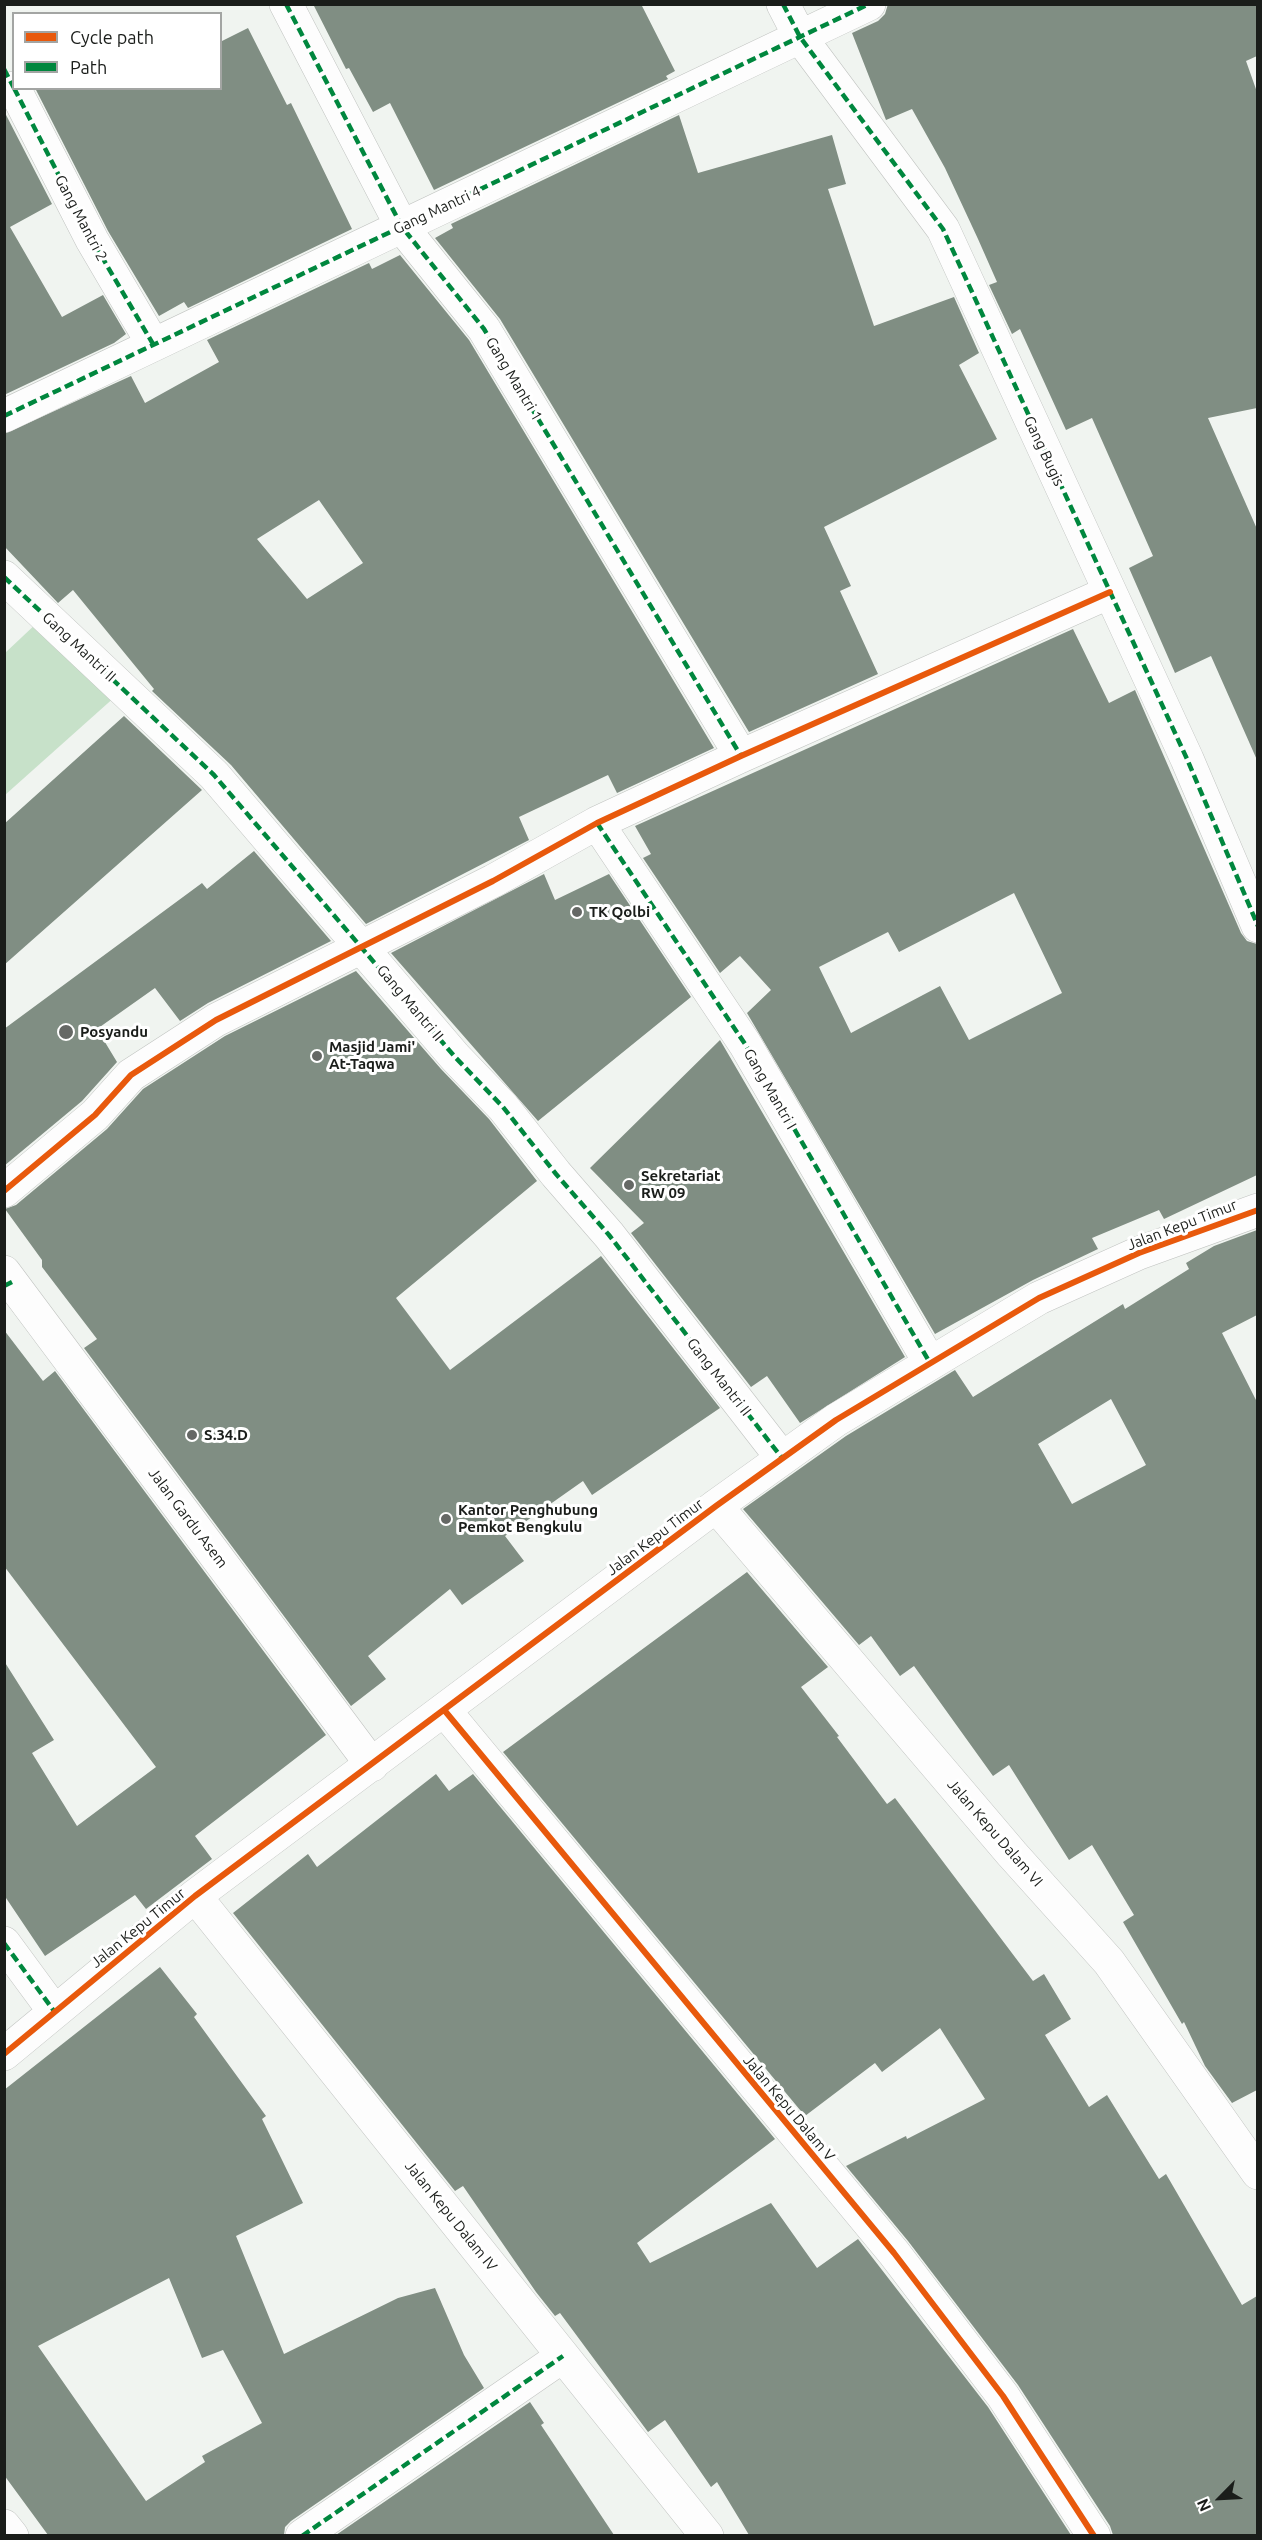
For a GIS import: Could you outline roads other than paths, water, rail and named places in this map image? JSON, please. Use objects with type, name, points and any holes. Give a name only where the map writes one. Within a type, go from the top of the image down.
[{"type":"street","name":"Gang Mantri 1","points":[[286,4],[402,227],[484,329],[741,756]]},
{"type":"street","name":"Gang Bugis","points":[[783,4],[800,37],[943,230],[1187,759],[1257,926]]},
{"type":"street","name":"Gang Mantri 4","points":[[4,416],[869,4]]},
{"type":"street","name":"Gang Mantri 2","points":[[4,69],[12,84]]},
{"type":"street","name":"Gang Mantri 2","points":[[15,90],[92,240],[153,344]]},
{"type":"street","name":"Gang Mantri II","points":[[4,577],[214,775],[456,1057],[504,1107],[556,1174],[609,1235],[782,1458]]},
{"type":"street","points":[[4,1191],[95,1115],[131,1076],[216,1020],[494,881],[597,823],[741,756],[1110,592]]},
{"type":"street","name":"Gang Mantri I","points":[[597,823],[745,1044],[930,1363]]},
{"type":"street","name":"Jalan Kepu Timur","points":[[4,2054],[195,1896],[445,1712],[716,1506],[836,1420],[1039,1298],[1139,1253],[1257,1210]]},
{"type":"street","name":"Jalan Gardu Asem","points":[[7,1280],[372,1765]]},
{"type":"street","name":"Jalan Kepu Dalam VI","points":[[716,1506],[997,1836],[1109,1962],[1257,2173]]},
{"type":"street","name":"Jalan Kepu Dalam V","points":[[445,1712],[894,2253],[1003,2396],[1094,2535]]},
{"type":"street","name":"Jalan Kepu Dalam IV","points":[[195,1896],[707,2535]]},
{"type":"street","points":[[4,1943],[54,2011]]},
{"type":"street","points":[[302,2535],[563,2356]]},
{"type":"street","points":[[4,2526],[12,2535]]},
{"type":"place","name":"TK Qolbi","points":[[577,912]]},
{"type":"place","name":"Posyandu","points":[[66,1032]]},
{"type":"place","name":"Masjid Jami' At-Taqwa","points":[[317,1056]]},
{"type":"place","name":"Sekretariat RW 09","points":[[629,1185]]},
{"type":"place","name":"S.34.D","points":[[192,1435]]},
{"type":"place","name":"Kantor Penghubung Pemkot Bengkulu","points":[[446,1519]]}]
